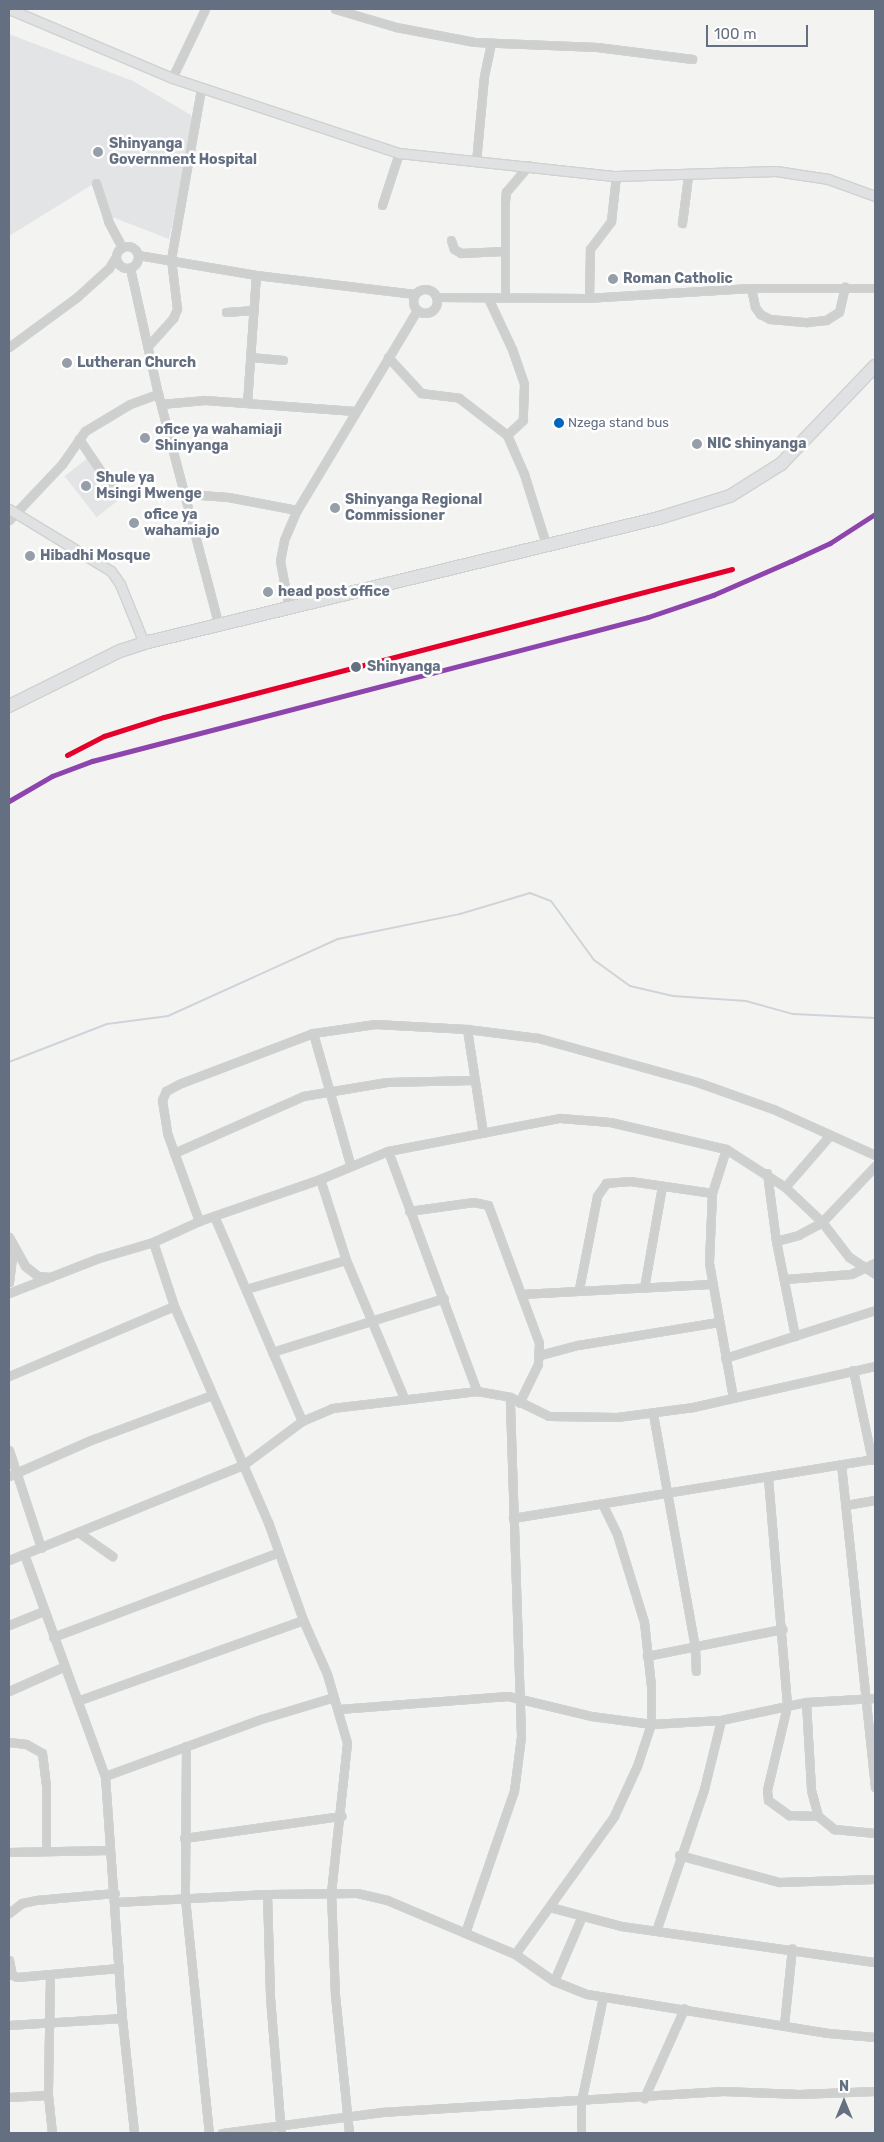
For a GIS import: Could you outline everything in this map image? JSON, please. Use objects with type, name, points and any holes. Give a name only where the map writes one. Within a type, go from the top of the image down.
[{"type":"highway","points":[[9,706],[120,651],[144,643],[705,506],[747,487],[802,445],[875,366]]},
{"type":"street","points":[[9,9],[172,78],[399,152],[616,176],[688,176],[776,171],[828,179],[875,196]]},
{"type":"street","points":[[172,78],[205,9]]},
{"type":"street","points":[[335,9],[396,27],[491,43],[597,47],[692,59]]},
{"type":"street","points":[[476,162],[484,76],[491,43]]},
{"type":"street","points":[[148,346],[173,318],[177,309],[171,259],[201,88]]},
{"type":"street","points":[[382,205],[399,152]]},
{"type":"street","points":[[505,297],[506,192],[529,166]]},
{"type":"street","points":[[588,298],[590,249],[611,220],[616,176]]},
{"type":"street","points":[[682,223],[688,176]]},
{"type":"street","points":[[96,183],[108,221],[122,247]]},
{"type":"street","points":[[451,240],[454,249],[461,253],[504,251]]},
{"type":"street","points":[[115,258],[120,266],[130,268],[137,263],[138,255],[131,246],[122,247]]},
{"type":"street","points":[[9,347],[77,297],[109,268],[122,247]]},
{"type":"street","points":[[138,255],[171,259],[256,275],[415,294],[425,290],[436,297],[588,298],[751,288],[875,288]]},
{"type":"street","points":[[130,268],[160,404],[187,494],[219,626]]},
{"type":"street","points":[[247,403],[256,275]]},
{"type":"street","points":[[751,288],[754,306],[760,314],[781,321],[807,322],[826,320],[839,312],[845,288]]},
{"type":"street","points":[[415,294],[413,302],[417,310]]},
{"type":"street","points":[[417,310],[430,312],[436,305],[436,297]]},
{"type":"street","points":[[488,298],[512,349],[524,384],[523,420],[507,435]]},
{"type":"street","points":[[226,312],[254,310]]},
{"type":"street","points":[[289,608],[280,562],[284,540],[297,510],[417,310]]},
{"type":"street","points":[[250,357],[283,360]]},
{"type":"street","points":[[388,357],[420,392],[459,398],[507,435],[524,474],[546,544]]},
{"type":"street","points":[[9,520],[11,510],[62,464],[79,439],[96,422],[158,394]]},
{"type":"street","points":[[160,404],[205,400],[355,411]]},
{"type":"street","points":[[79,439],[116,494]]},
{"type":"street","points":[[187,494],[228,497],[297,510]]},
{"type":"street","points":[[11,510],[111,571],[120,584],[144,643]]},
{"type":"street","points":[[199,1221],[174,1153],[162,1112],[162,1100],[166,1091],[313,1033],[375,1024],[467,1029],[538,1038],[698,1082],[773,1109],[875,1155]]},
{"type":"street","points":[[467,1029],[473,1080],[483,1132]]},
{"type":"street","points":[[313,1033],[350,1164]]},
{"type":"street","points":[[174,1153],[281,1104],[330,1090],[387,1082],[473,1080]]},
{"type":"street","points":[[9,1293],[99,1258],[153,1242],[199,1221],[215,1218],[320,1179],[350,1164],[388,1151],[560,1118],[610,1122],[726,1149],[767,1173],[786,1187],[822,1222],[850,1256],[875,1274]]},
{"type":"street","points":[[786,1187],[830,1135]]},
{"type":"street","points":[[726,1149],[712,1193],[709,1241],[711,1284],[733,1398]]},
{"type":"street","points":[[388,1151],[477,1391]]},
{"type":"street","points":[[776,1241],[798,1235],[822,1222],[875,1166]]},
{"type":"street","points":[[767,1173],[776,1241],[795,1336]]},
{"type":"street","points":[[320,1179],[346,1260],[404,1398]]},
{"type":"street","points":[[579,1289],[593,1210],[601,1187],[620,1180],[712,1193]]},
{"type":"street","points":[[644,1288],[662,1186]]},
{"type":"street","points":[[409,1211],[485,1202],[536,1331],[540,1355],[532,1379],[519,1403]]},
{"type":"street","points":[[215,1218],[302,1422]]},
{"type":"street","points":[[9,1237],[14,1248],[31,1272],[50,1277]]},
{"type":"street","points":[[153,1242],[174,1306],[279,1552],[303,1620],[339,1709],[348,1756],[331,1892],[334,1986],[349,2133]]},
{"type":"street","points":[[9,1282],[14,1248]]},
{"type":"street","points":[[246,1289],[346,1260]]},
{"type":"street","points":[[785,1279],[844,1275],[868,1269],[875,1263]]},
{"type":"street","points":[[521,1294],[579,1289],[711,1284]]},
{"type":"street","points":[[272,1352],[444,1298]]},
{"type":"street","points":[[9,1376],[174,1306]]},
{"type":"street","points":[[725,1358],[875,1310]]},
{"type":"street","points":[[540,1355],[616,1338],[718,1322]]},
{"type":"street","points":[[9,1560],[243,1465],[302,1422],[339,1406],[477,1391],[510,1397],[537,1412],[566,1417],[653,1414],[875,1366]]},
{"type":"street","points":[[513,1518],[603,1505],[874,1459],[853,1370]]},
{"type":"street","points":[[12,1475],[90,1440],[212,1395]]},
{"type":"street","points":[[465,1933],[514,1792],[521,1736],[510,1397]]},
{"type":"street","points":[[653,1414],[695,1647],[696,1671]]},
{"type":"street","points":[[9,1450],[12,1475],[40,1548]]},
{"type":"street","points":[[841,1464],[875,1787]]},
{"type":"street","points":[[768,1478],[787,1706],[767,1790],[768,1800],[789,1815],[818,1816],[834,1828],[875,1833]]},
{"type":"street","points":[[846,1505],[875,1500]]},
{"type":"street","points":[[515,1954],[614,1816],[638,1766],[651,1724],[653,1704],[641,1610],[617,1534],[603,1505]]},
{"type":"street","points":[[78,1532],[112,1556]]},
{"type":"street","points":[[53,1637],[279,1552]]},
{"type":"street","points":[[24,1554],[63,1667],[106,1776],[110,1850],[116,1902],[122,2018],[134,2133]]},
{"type":"street","points":[[9,1625],[44,1611]]},
{"type":"street","points":[[77,1701],[303,1620]]},
{"type":"street","points":[[647,1656],[782,1630]]},
{"type":"street","points":[[9,1691],[63,1667]]},
{"type":"street","points":[[339,1709],[490,1695],[520,1697],[592,1716],[651,1724],[721,1720],[806,1702],[875,1698]]},
{"type":"street","points":[[106,1776],[186,1746],[334,1697]]},
{"type":"street","points":[[806,1702],[811,1790],[818,1816]]},
{"type":"street","points":[[656,1931],[679,1855],[704,1789],[721,1720]]},
{"type":"street","points":[[9,1742],[26,1744],[42,1753],[46,1784],[46,1850]]},
{"type":"street","points":[[186,1746],[185,1898],[209,2133]]},
{"type":"street","points":[[184,1838],[341,1816]]},
{"type":"street","points":[[9,1852],[110,1850]]},
{"type":"street","points":[[679,1855],[779,1882],[875,1879]]},
{"type":"street","points":[[9,1913],[22,1902],[115,1893]]},
{"type":"street","points":[[116,1902],[267,1894],[358,1893],[387,1900],[515,1954],[554,1981],[603,1997],[828,2033],[875,2036]]},
{"type":"street","points":[[267,1894],[270,1997],[280,2131]]},
{"type":"street","points":[[550,1907],[581,1918],[656,1931],[792,1948],[875,1962]]},
{"type":"street","points":[[554,1981],[581,1918]]},
{"type":"street","points":[[784,2025],[792,1948]]},
{"type":"street","points":[[9,1960],[14,1977],[119,1968]]},
{"type":"street","points":[[50,1975],[48,2095],[52,2133]]},
{"type":"street","points":[[581,2133],[581,2102],[603,1997]]},
{"type":"street","points":[[644,2098],[684,2010]]},
{"type":"street","points":[[9,2025],[122,2018]]},
{"type":"street","points":[[222,2133],[280,2131],[381,2112],[581,2102],[723,2091],[799,2094],[875,2091]]},
{"type":"street","points":[[9,2097],[48,2095]]},
{"type":"shaded area","name":"Shinyanga Government Hospital","points":[[9,34],[133,81],[191,115],[195,123],[169,239],[112,217],[98,181],[9,236]]},
{"type":"shaded area","points":[[93,454],[125,495],[97,517],[65,476]]},
{"type":"waterway","points":[[9,1062],[107,1024],[168,1016],[338,939],[460,914],[530,893],[551,901],[594,960],[630,986],[673,996],[746,1001],[793,1014],[875,1018]]},
{"type":"transit line","points":[[9,801],[52,776],[92,761],[648,617],[713,595],[791,561],[830,543],[875,514]]},
{"type":"transit line","points":[[67,755],[104,736],[164,717],[732,569]]},
{"type":"place","name":"Shinyanga Government Hospital","points":[[98,152]]},
{"type":"place","name":"Roman Catholic","points":[[613,279]]},
{"type":"place","name":"Lutheran Church","points":[[67,363]]},
{"type":"place","name":"Nzega stand bus","points":[[559,423]]},
{"type":"place","name":"ofice ya wahamiaji Shinyanga","points":[[145,438]]},
{"type":"place","name":"NIC shinyanga","points":[[697,444]]},
{"type":"place","name":"Shule ya Msingi Mwenge","points":[[86,486]]},
{"type":"place","name":"Shinyanga Regional Commissioner","points":[[335,508]]},
{"type":"place","name":"ofice ya wahamiajo","points":[[134,523]]},
{"type":"place","name":"Hibadhi Mosque","points":[[30,556]]},
{"type":"place","name":"head post office","points":[[268,592]]},
{"type":"place","name":"Shinyanga","points":[[356,667]]}]
